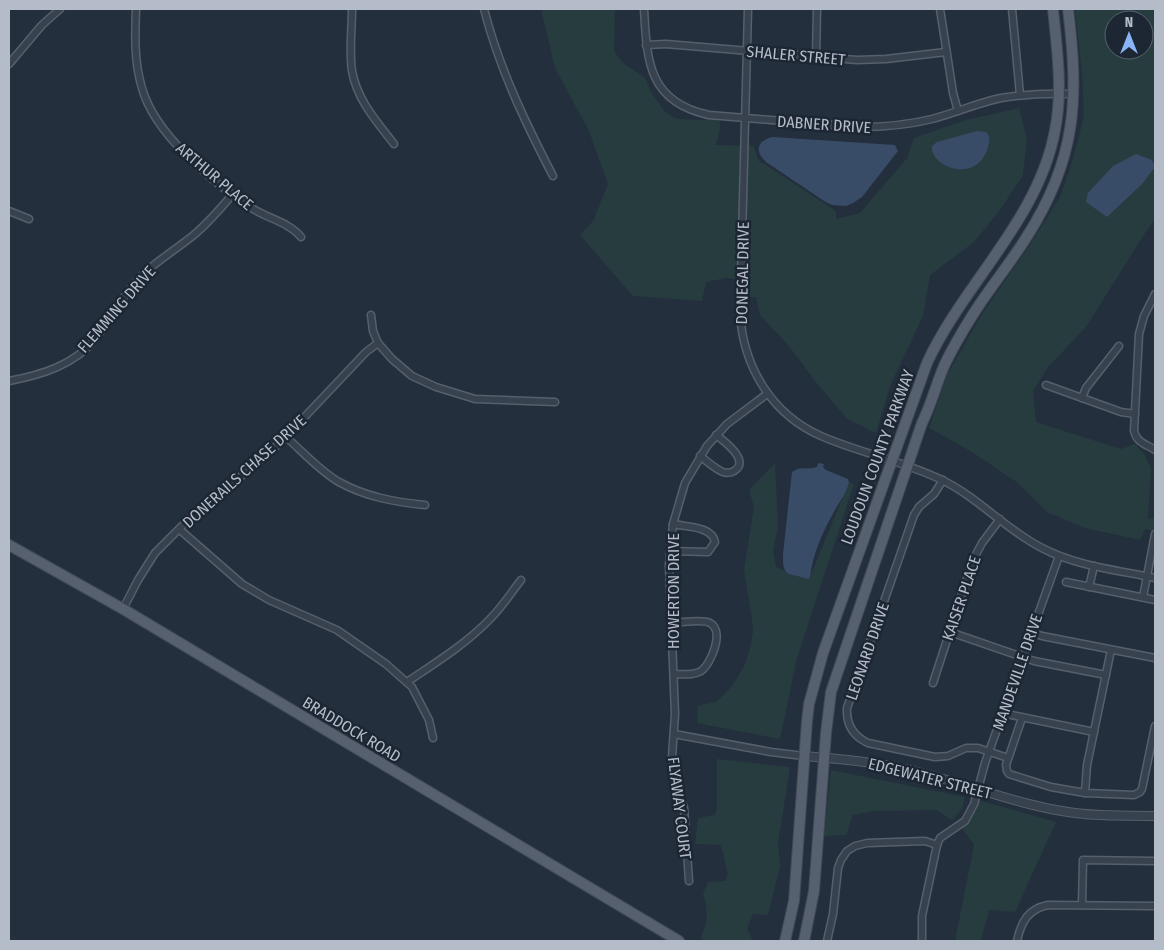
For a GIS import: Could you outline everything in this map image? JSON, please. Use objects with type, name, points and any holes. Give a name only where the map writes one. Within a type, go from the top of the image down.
[{"type":"main road","name":"LOUDOUN COUNTY PARKWAY","points":[[785,941],[794,901],[809,704],[823,653],[927,363],[936,343],[1011,231],[1037,186],[1045,168],[1055,131],[1059,94],[1053,9]]},
{"type":"main road","name":"LOUDOUN COUNTY PARKWAY","points":[[804,941],[814,891],[828,706],[831,692],[908,465],[945,366],[973,314],[1026,239],[1051,194],[1063,163],[1070,135],[1074,94],[1068,9]]},
{"type":"main road","name":"BRADDOCK ROAD","points":[[9,544],[122,609],[679,941]]},
{"type":"street","points":[[9,64],[42,25],[60,9]]},
{"type":"street","name":"ARTHUR PLACE","points":[[136,9],[136,57],[142,89],[155,117],[172,140],[232,195],[258,212],[292,228],[302,237]]},
{"type":"street","points":[[352,9],[351,58],[354,81],[370,113],[394,144]]},
{"type":"street","points":[[484,9],[511,91],[524,121],[553,176]]},
{"type":"street","name":"DABNER DRIVE","points":[[644,9],[647,56],[653,75],[658,84],[671,98],[698,113],[860,127],[880,127],[915,123],[990,101],[1020,95],[1074,94]]},
{"type":"street","name":"DONEGAL DRIVE","points":[[748,9],[740,329],[753,371],[767,394],[785,413],[807,429],[834,441],[908,465],[943,480],[969,495],[1029,541],[1058,556],[1094,566],[1155,578]]},
{"type":"street","points":[[816,57],[817,9]]},
{"type":"street","points":[[940,9],[953,94],[958,111]]},
{"type":"street","points":[[1012,9],[1020,95]]},
{"type":"street","name":"SHALER STREET","points":[[646,45],[666,44],[873,60],[946,52]]},
{"type":"street","name":"FLEMMING DRIVE","points":[[9,381],[33,376],[54,368],[85,350],[96,337],[123,296],[158,262],[197,233],[232,195]]},
{"type":"street","points":[[9,211],[29,219]]},
{"type":"street","points":[[1155,294],[1141,325],[1135,414],[1135,436],[1155,450]]},
{"type":"street","points":[[371,315],[373,331],[378,343],[392,359],[412,376],[436,387],[475,399],[555,402]]},
{"type":"street","name":"DONERAILS CHASE DRIVE","points":[[122,609],[155,553],[179,528],[203,505],[240,478],[286,437],[366,352],[378,343]]},
{"type":"street","points":[[1082,398],[1086,388],[1119,346]]},
{"type":"street","points":[[1046,385],[1120,412],[1135,414]]},
{"type":"street","name":"HOWERTON DRIVE","points":[[674,734],[670,551],[672,524],[682,490],[700,456],[716,435],[739,413],[767,394]]},
{"type":"street","points":[[700,456],[723,472],[731,473],[736,470],[740,463],[737,454],[716,435]]},
{"type":"street","points":[[286,437],[338,482],[385,500],[425,505]]},
{"type":"street","name":"LEONARD DRIVE","points":[[943,480],[934,494],[919,507],[914,515],[847,708],[848,721],[853,733],[868,743],[935,757],[948,756],[972,747],[1008,758]]},
{"type":"street","name":"KAISER PLACE","points":[[933,683],[977,551],[1000,519]]},
{"type":"street","points":[[670,551],[708,552],[715,542],[713,535],[706,530],[672,524]]},
{"type":"street","points":[[179,528],[242,584],[269,600],[338,630],[386,664],[412,687],[429,720],[433,738]]},
{"type":"street","points":[[1142,597],[1155,534]]},
{"type":"street","name":"MANDEVILLE DRIVE","points":[[936,845],[940,838],[965,820],[974,804],[989,751],[1058,556]]},
{"type":"street","points":[[1089,587],[1094,566]]},
{"type":"street","points":[[406,682],[444,656],[489,620],[502,607],[521,580]]},
{"type":"street","points":[[1066,582],[1155,600]]},
{"type":"street","points":[[672,622],[706,622],[714,626],[717,635],[710,659],[702,670],[693,674],[674,674]]},
{"type":"street","points":[[950,632],[1034,661],[1106,675]]},
{"type":"street","points":[[1030,632],[1155,658]]},
{"type":"street","points":[[1085,793],[1094,732],[1111,650]]},
{"type":"street","points":[[1002,713],[1094,732]]},
{"type":"street","points":[[1022,718],[1008,758],[1006,771],[1012,776],[1052,788],[1085,793],[1134,794],[1140,792],[1155,726]]},
{"type":"street","name":"EDGEWATER STREET","points":[[674,734],[771,752],[884,765],[1068,812],[1096,815],[1155,816]]},
{"type":"street","name":"FLYAWAY COURT","points":[[674,734],[672,757],[674,776],[684,808],[689,881]]},
{"type":"street","points":[[827,941],[833,914],[838,868],[847,851],[854,846],[867,843],[925,841],[936,845],[922,916],[922,941]]},
{"type":"street","points":[[1082,905],[1083,860],[1155,861]]},
{"type":"street","points":[[1017,941],[1022,921],[1032,910],[1048,904],[1155,906]]},
{"type":"green space","points":[[541,9],[615,9],[614,51],[623,63],[645,78],[651,92],[664,111],[677,119],[702,120],[719,116],[720,131],[715,145],[754,146],[758,160],[836,211],[836,219],[860,213],[907,158],[914,138],[966,120],[1019,108],[1027,140],[1023,175],[1000,210],[974,242],[930,275],[923,316],[890,386],[876,433],[847,419],[789,346],[760,315],[756,297],[746,297],[746,280],[726,278],[706,282],[702,301],[633,296],[580,235],[593,221],[608,184],[589,131],[555,68]]},
{"type":"green space","points":[[1075,9],[1155,9],[1155,219],[1086,327],[1048,367],[1033,391],[1036,422],[1121,449],[1135,444],[1145,455],[1151,469],[1148,518],[1155,519],[1155,532],[1145,529],[1140,540],[1085,528],[1047,512],[1018,483],[972,452],[929,428],[947,375],[982,314],[1060,197],[1072,162],[1084,116],[1082,73]]},
{"type":"green space","points":[[775,463],[778,526],[773,552],[776,567],[786,572],[810,577],[849,482],[854,484],[797,658],[780,739],[697,723],[698,706],[717,701],[733,685],[745,664],[750,648],[753,631],[744,570],[754,507],[749,490]]},
{"type":"green space","points":[[717,759],[790,767],[778,843],[780,866],[768,915],[753,914],[747,928],[753,941],[706,941],[700,938],[706,922],[707,911],[703,894],[708,882],[725,881],[728,874],[721,845],[695,844],[698,818],[714,815],[717,809]]},
{"type":"green space","points":[[831,770],[965,797],[962,809],[952,820],[937,810],[874,811],[853,815],[846,835],[824,836]]},
{"type":"green space","points":[[975,799],[1056,822],[1015,912],[989,910],[981,941],[955,941],[974,845],[959,824]]},
{"type":"water","points":[[977,131],[986,132],[989,141],[982,159],[974,166],[965,169],[955,169],[938,160],[933,153],[932,146],[937,142]]},
{"type":"water","points":[[772,137],[895,145],[898,151],[862,197],[846,206],[832,205],[762,158],[759,151],[760,144]]},
{"type":"water","points":[[1136,154],[1152,160],[1155,167],[1142,184],[1107,217],[1086,202],[1088,193],[1113,166]]},
{"type":"water","points":[[818,463],[824,464],[823,467],[826,470],[848,479],[849,482],[823,534],[813,559],[808,579],[789,574],[786,571],[783,554],[792,472],[798,469],[817,467]]}]
